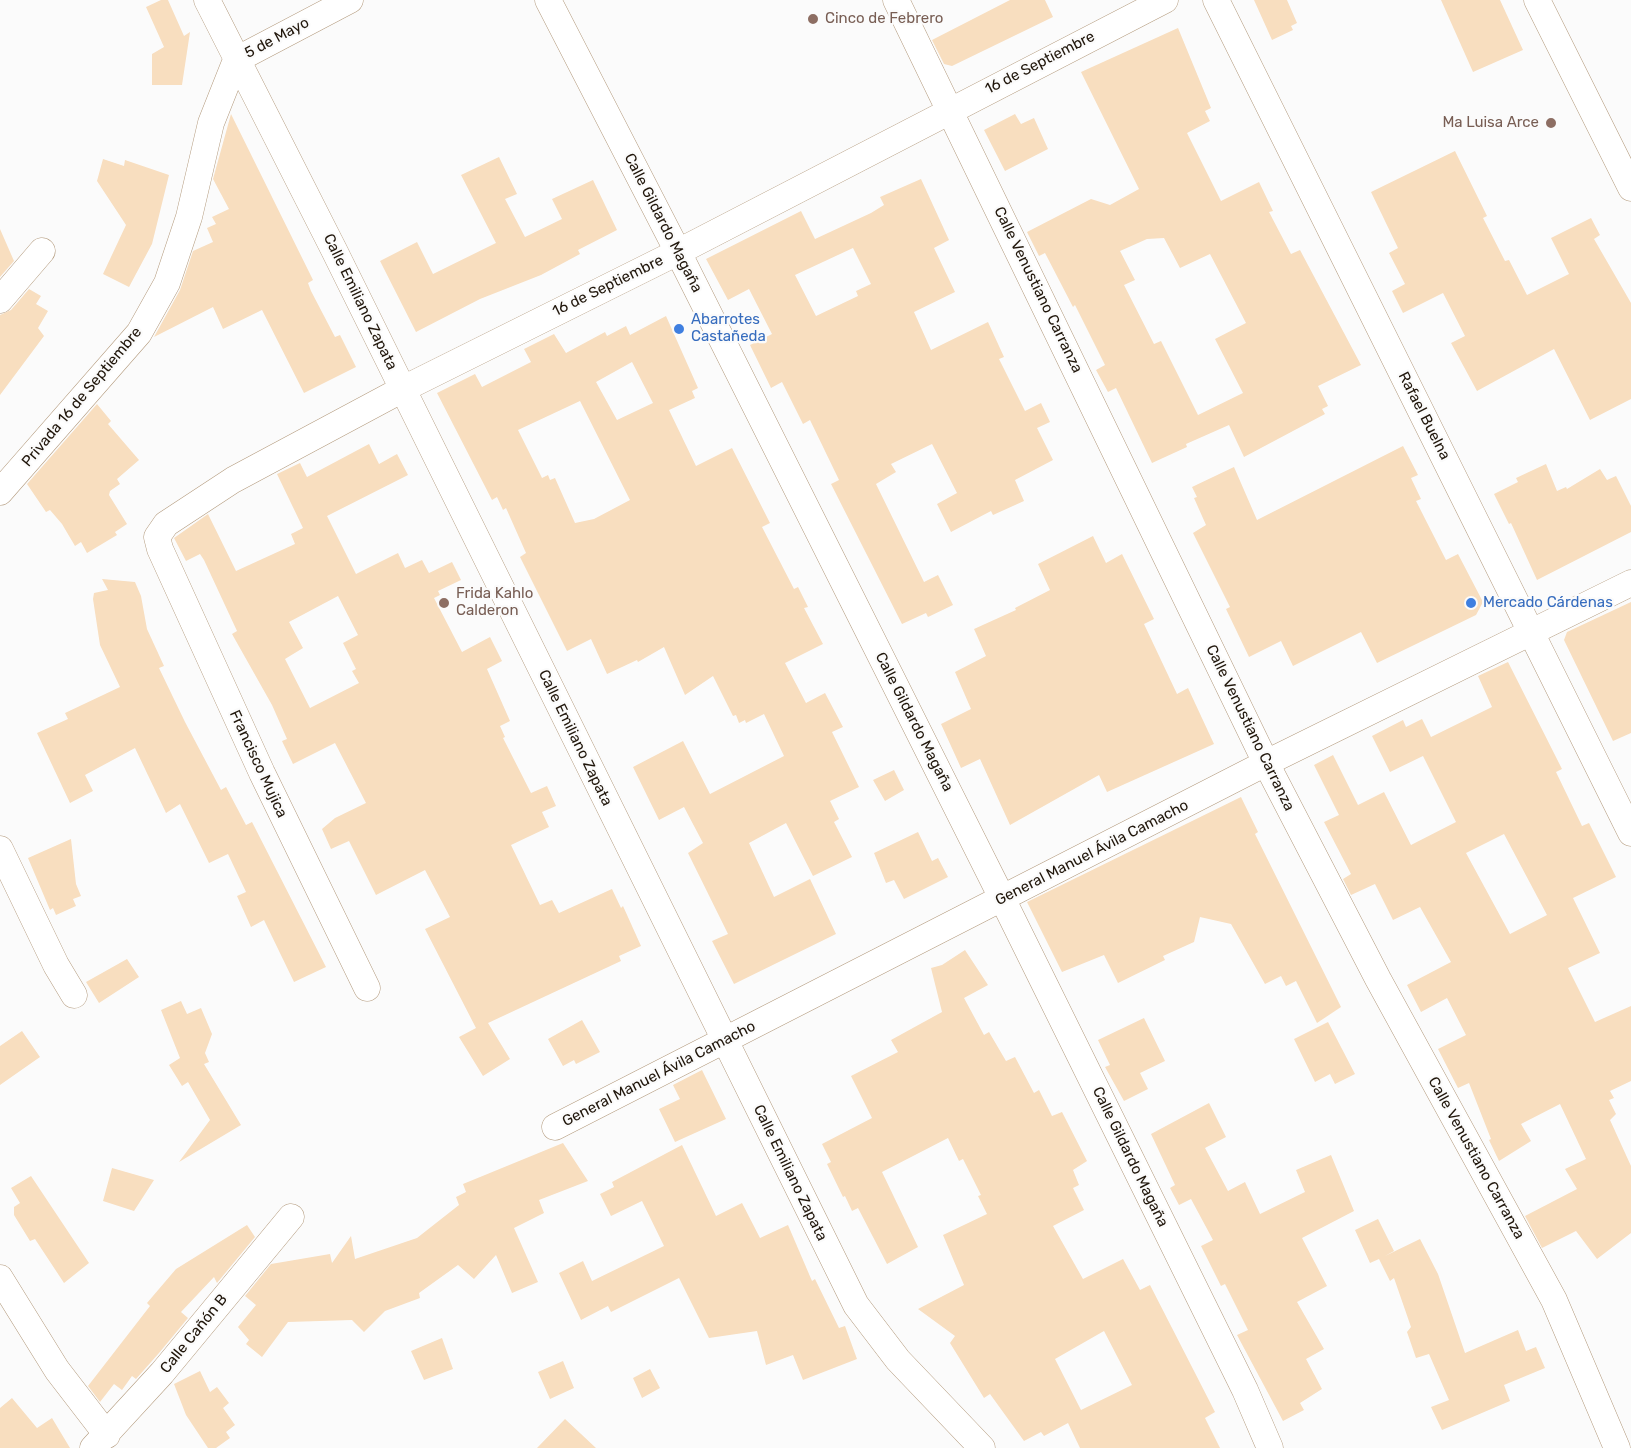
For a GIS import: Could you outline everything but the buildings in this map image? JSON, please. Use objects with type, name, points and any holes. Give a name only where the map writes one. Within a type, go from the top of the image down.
[{"type":"street","name":"Calle Emiliano Zapata","points":[[207,0],[403,389],[856,1305],[898,1360],[982,1448]]},
{"type":"street","name":"5 de Mayo","points":[[236,60],[350,0]]},
{"type":"street","name":"Calle Gildardo Magaña","points":[[548,0],[678,252],[1003,900],[1245,1390],[1270,1448]]},
{"type":"street","name":"Calle Venustiano Carranza","points":[[896,0],[1266,764],[1384,990],[1554,1300],[1617,1448]]},
{"type":"street","name":"16 de Septiembre","points":[[157,537],[166,524],[233,480],[403,389],[678,252],[1165,0]]},
{"type":"street","name":"Rafael Buelna","points":[[1216,0],[1631,833]]},
{"type":"street","points":[[1537,0],[1631,188]]},
{"type":"street","name":"Privada 16 de Septiembre","points":[[0,492],[139,333],[167,284],[189,217],[211,123],[236,60]]},
{"type":"street","points":[[0,300],[42,251]]},
{"type":"street","name":"Francisco Mujica","points":[[157,537],[160,549],[261,773],[367,988]]},
{"type":"street","name":"General Manuel Ávila Camacho","points":[[555,1126],[1003,900],[1266,764],[1631,583]]},
{"type":"street","points":[[0,849],[56,965],[74,995]]},
{"type":"street","name":"Calle Cañón B","points":[[100,1442],[291,1217]]},
{"type":"street","points":[[0,1278],[100,1442]]},
{"type":"place","name":"Cinco de Febrero","points":[[813,19]]},
{"type":"place","name":"Ma Luisa Arce","points":[[1551,123]]},
{"type":"place","name":"Abarrotes Castañeda","points":[[679,329]]},
{"type":"place","name":"Frida Kahlo Calderon","points":[[444,603]]},
{"type":"place","name":"Mercado Cárdenas","points":[[1471,603]]}]
